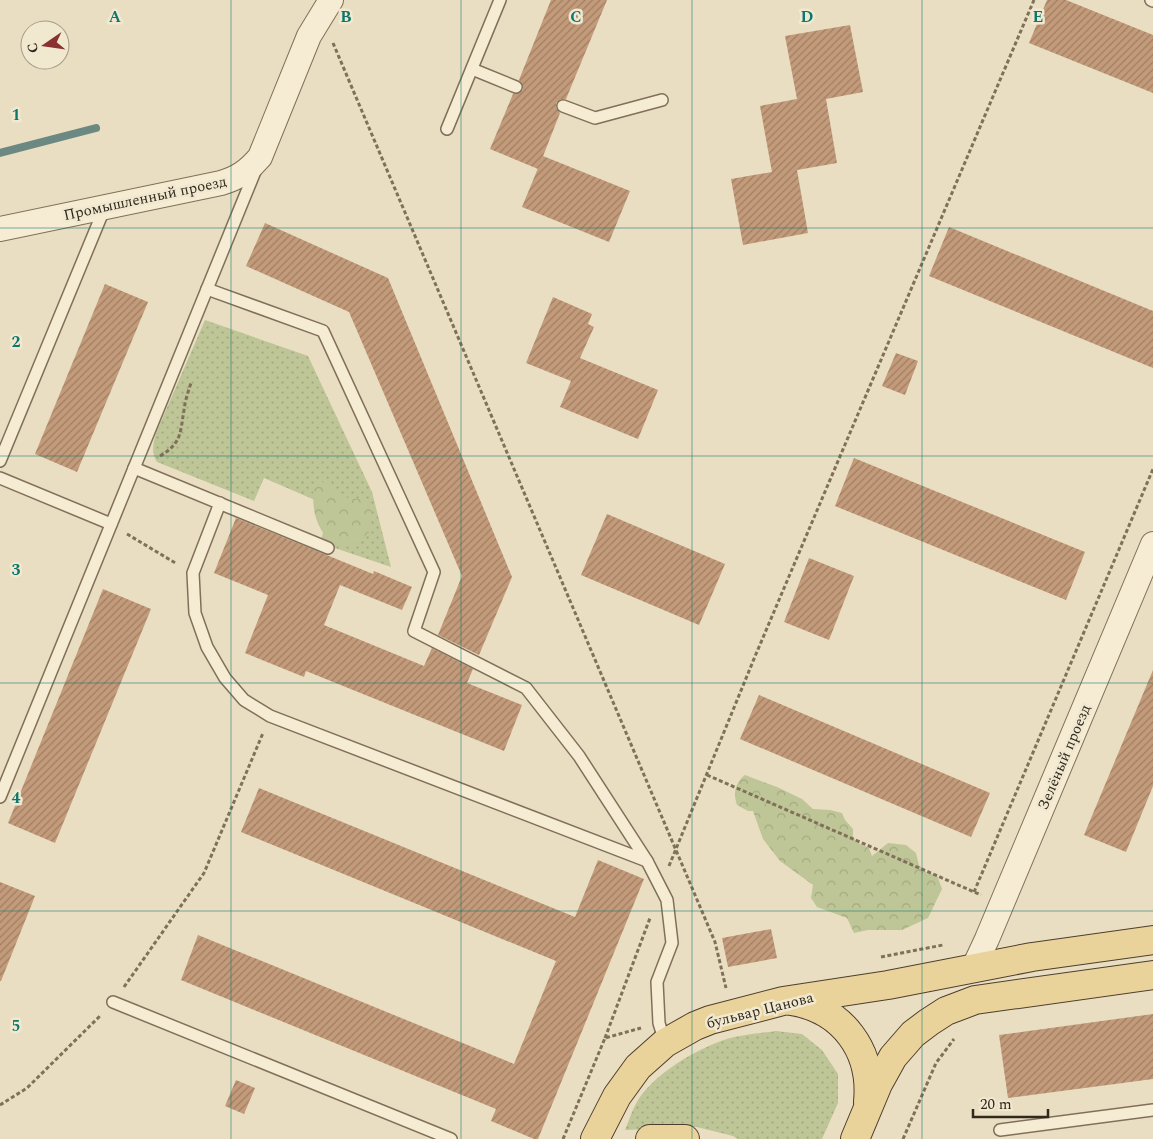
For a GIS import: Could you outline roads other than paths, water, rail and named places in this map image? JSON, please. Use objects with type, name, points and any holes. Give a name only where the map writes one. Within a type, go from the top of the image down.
[{"type":"main road","points":[[973,969],[1032,957],[1153,940]]},
{"type":"main road","name":"бульвар Цанова","points":[[595,1139],[626,1081],[644,1060],[662,1033],[680,1034],[710,1020],[783,1001],[888,985],[973,969]]},
{"type":"main road","points":[[861,1133],[878,1084],[887,1066],[906,1042],[925,1025],[942,1014],[975,1000],[1153,975]]},
{"type":"main road","points":[[783,1001],[812,1006],[830,1015],[845,1028],[857,1044],[865,1062],[869,1082],[868,1102],[861,1133]]},
{"type":"main road","points":[[650,1139],[685,1139]]},
{"type":"street","name":"Промышленный проезд","points":[[0,228],[233,180],[250,168],[260,157],[305,44],[326,7]]},
{"type":"street","name":"Зелёный проезд","points":[[973,969],[1153,544]]},
{"type":"lane","points":[[447,129],[500,0]]},
{"type":"lane","points":[[472,69],[516,87]]},
{"type":"lane","points":[[563,106],[595,118],[662,100]]},
{"type":"lane","points":[[0,797],[260,157]]},
{"type":"lane","points":[[0,461],[105,207]]},
{"type":"lane","points":[[207,289],[323,331],[434,572],[414,631],[526,688],[579,756],[647,861],[667,900],[672,943],[657,982],[662,1033]]},
{"type":"lane","points":[[134,468],[328,548]]},
{"type":"lane","points":[[0,478],[111,524]]},
{"type":"lane","points":[[220,503],[193,573],[195,613],[207,648],[225,678],[244,700],[270,716],[647,861]]},
{"type":"lane","points":[[113,1002],[451,1139]]},
{"type":"lane","points":[[1000,1130],[1153,1110]]},
{"type":"waterway","points":[[0,153],[96,128]]}]
